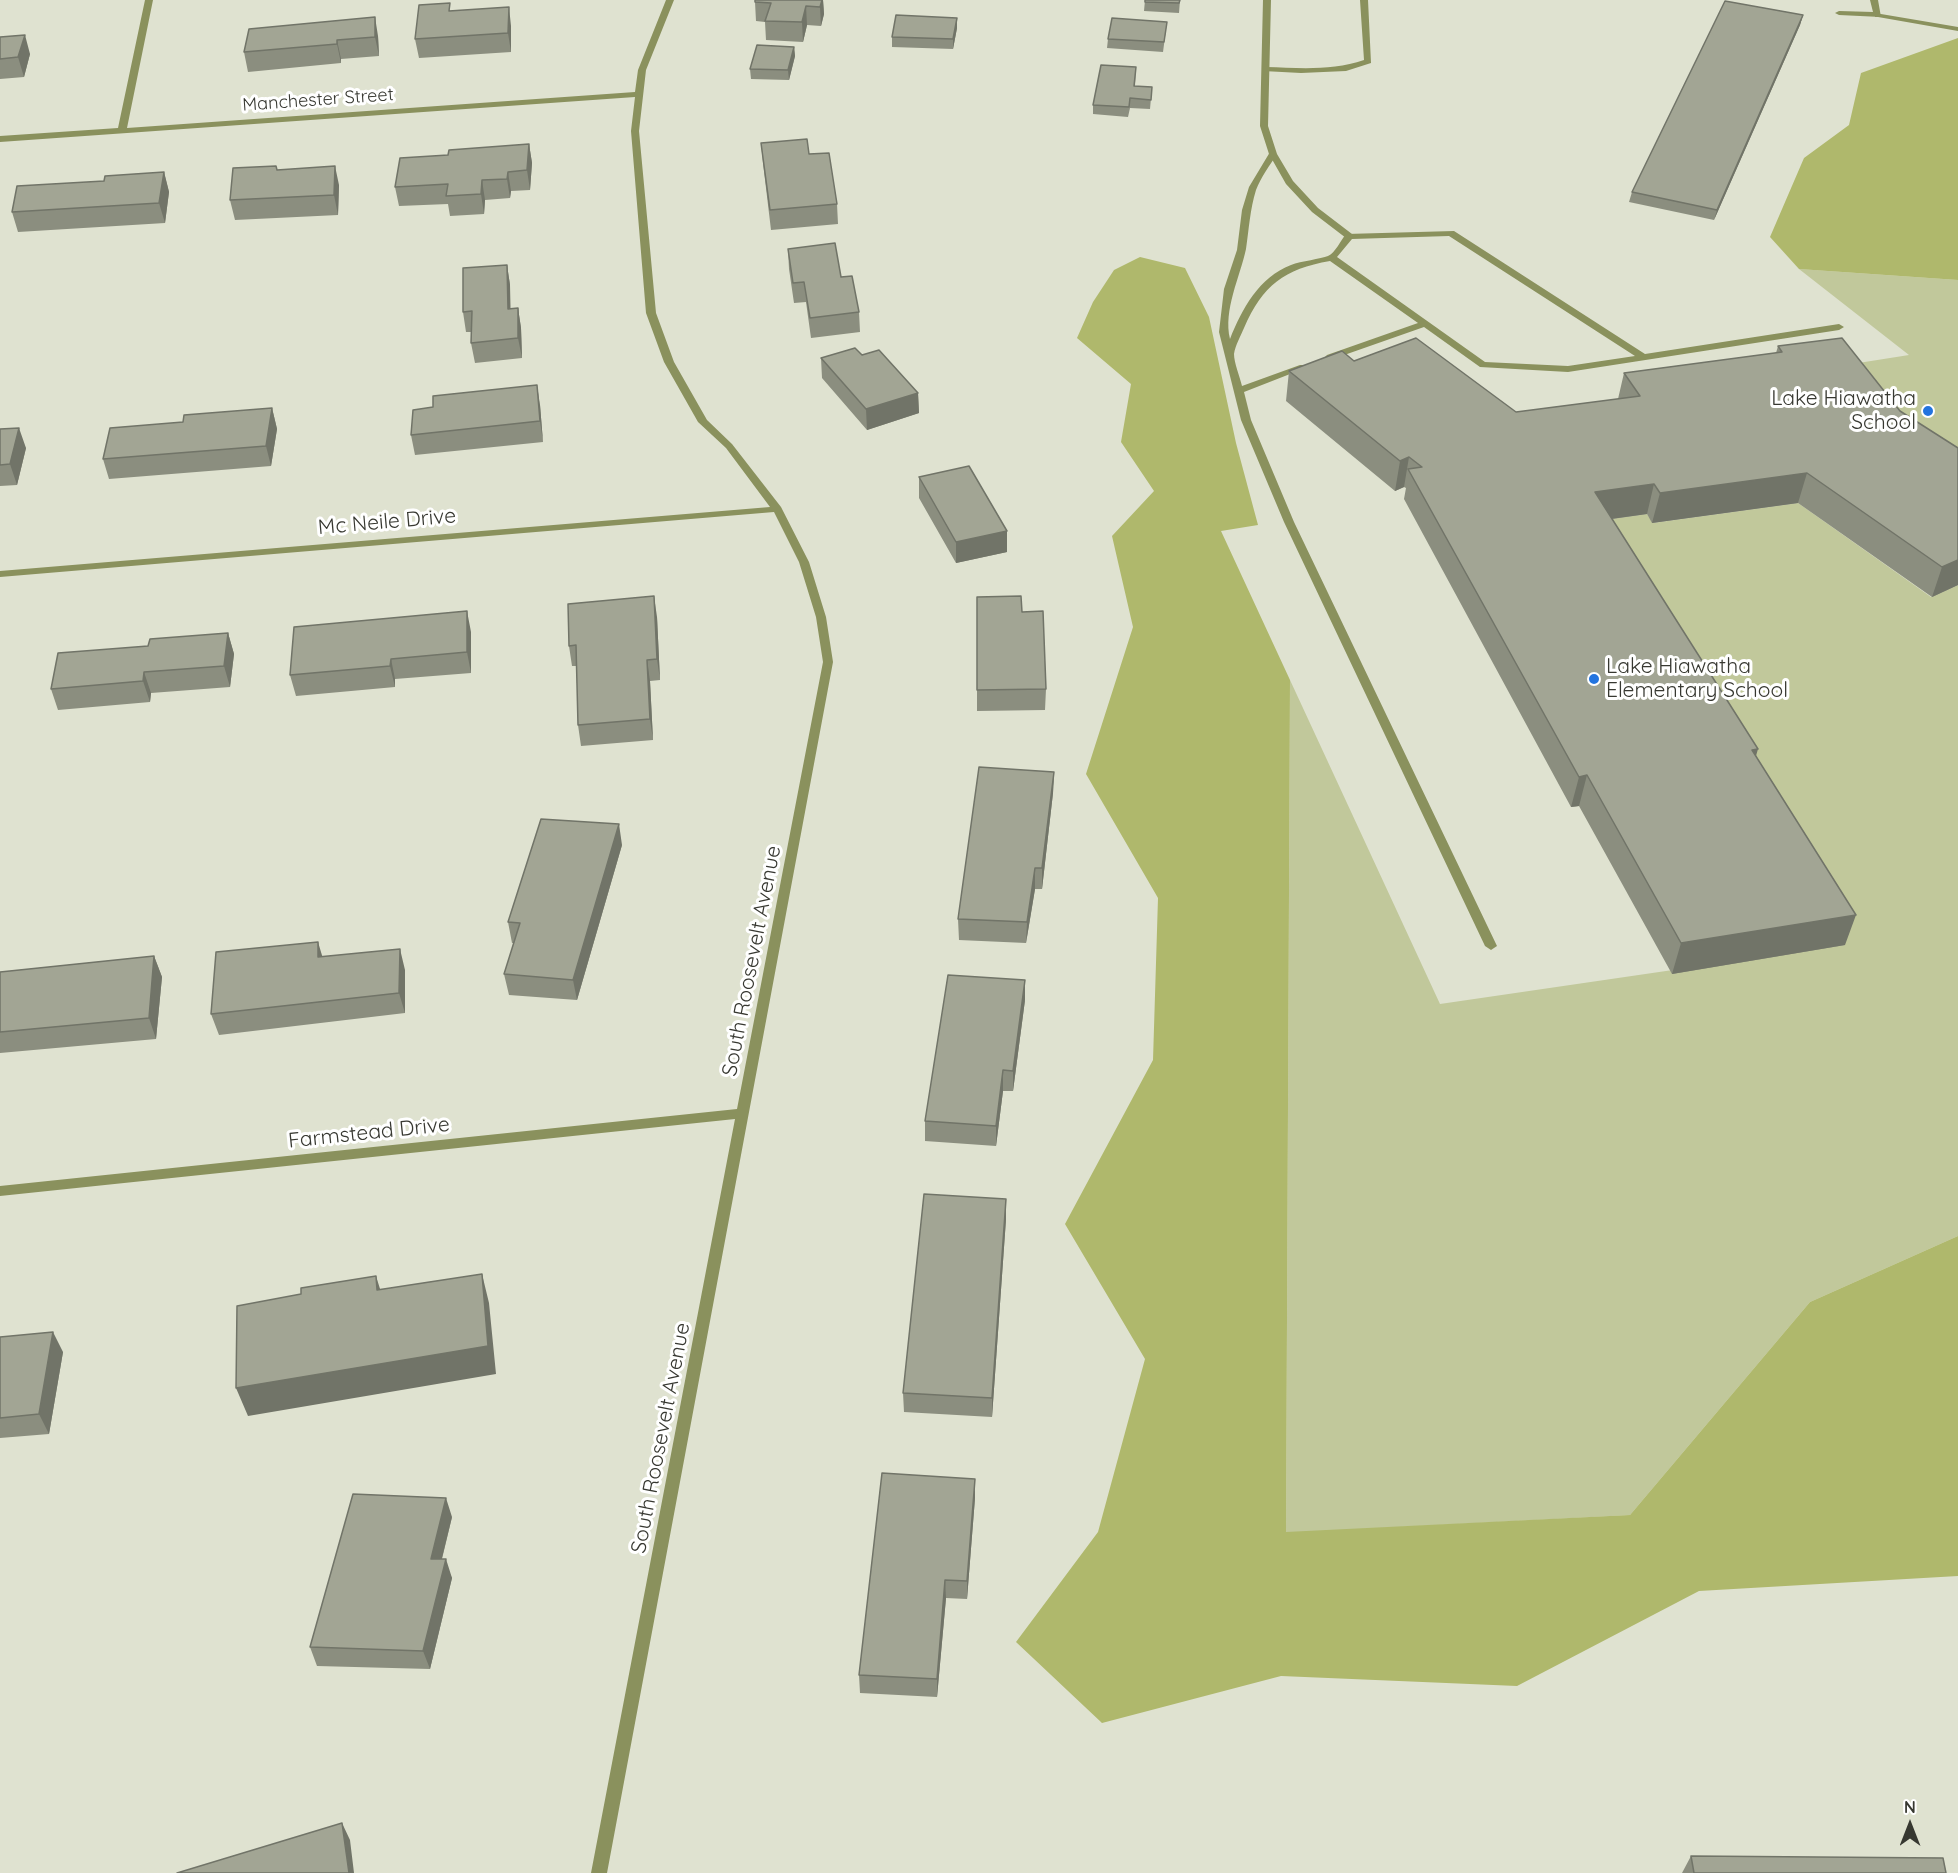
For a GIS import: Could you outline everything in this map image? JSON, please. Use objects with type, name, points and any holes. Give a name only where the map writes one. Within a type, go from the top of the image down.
[{"type":"street","points":[[122,131],[149,0]]},
{"type":"street","name":"South Roosevelt Avenue","points":[[599,1873],[828,662],[821,617],[804,562],[777,509],[729,446],[704,422],[669,362],[651,313],[635,131],[642,70],[670,0]]},
{"type":"street","points":[[1267,0],[1264,126],[1273,154],[1290,182],[1315,210],[1349,236],[1451,233],[1645,358]]},
{"type":"street","points":[[1266,69],[1301,71],[1346,69],[1368,61],[1364,0]]},
{"type":"street","points":[[1874,0],[1878,15]]},
{"type":"street","points":[[1839,13],[1878,15],[1958,29]]},
{"type":"street","name":"Manchester Street","points":[[0,140],[639,94]]},
{"type":"street","points":[[1273,154],[1253,187],[1246,210],[1241,250],[1229,289],[1224,332],[1246,420],[1289,522],[1491,946]]},
{"type":"street","points":[[1332,258],[1349,236]]},
{"type":"street","points":[[1230,354],[1240,323],[1261,289],[1281,271],[1306,261],[1332,258],[1483,365],[1568,369],[1839,327]]},
{"type":"street","points":[[1239,390],[1425,324]]},
{"type":"street","name":"Mc Neile Drive","points":[[0,574],[777,509]]},
{"type":"street","name":"Farmstead Drive","points":[[0,1191],[743,1113]]},
{"type":"green space","points":[[1958,38],[1958,280],[1799,269],[1770,237],[1804,158],[1849,125],[1861,73]]},
{"type":"green space","points":[[1140,257],[1185,268],[1209,317],[1236,443],[1258,525],[1221,531],[1290,680],[1286,1532],[1630,1515],[1810,1302],[1958,1236],[1958,1576],[1699,1591],[1517,1686],[1281,1676],[1102,1723],[1016,1642],[1098,1532],[1145,1359],[1065,1224],[1153,1060],[1158,898],[1086,774],[1133,627],[1112,536],[1154,491],[1121,442],[1131,384],[1077,338],[1093,302],[1114,270]]},
{"type":"green space","points":[[1799,269],[1958,280],[1958,485],[1833,367],[1909,355]]},
{"type":"green space","points":[[1798,503],[1931,597],[1958,585],[1958,1236],[1810,1302],[1630,1515],[1286,1533],[1290,680],[1440,1004],[1844,945],[1589,522],[1647,514],[1653,523]]},
{"type":"building","points":[[755,0],[822,0],[820,7],[806,6],[802,22],[765,21],[771,3],[755,2]]},
{"type":"building","points":[[1145,0],[1180,0],[1179,3],[1145,2]]},
{"type":"building","points":[[1725,1],[1803,15],[1717,210],[1632,192]]},
{"type":"building","points":[[450,3],[449,11],[509,7],[508,33],[415,39],[419,5]]},
{"type":"building","points":[[896,15],[957,18],[953,39],[892,37]]},
{"type":"building","points":[[375,17],[375,37],[337,40],[337,44],[244,52],[249,29]]},
{"type":"building","points":[[1112,18],[1167,22],[1164,42],[1108,39]]},
{"type":"building","points":[[25,35],[18,57],[0,59],[0,37]]},
{"type":"building","points":[[757,45],[794,47],[788,70],[750,69]]},
{"type":"building","points":[[1101,65],[1136,67],[1134,86],[1152,87],[1151,100],[1130,98],[1129,107],[1093,105]]},
{"type":"building","points":[[807,139],[809,154],[829,153],[837,204],[770,210],[761,143]]},
{"type":"building","points":[[529,144],[527,170],[508,172],[507,179],[482,180],[481,194],[446,196],[448,184],[395,187],[400,158],[448,155],[449,150]]},
{"type":"building","points":[[276,166],[277,170],[335,166],[334,195],[230,200],[233,168]]},
{"type":"building","points":[[164,172],[159,203],[12,212],[17,186],[104,181],[105,176]]},
{"type":"building","points":[[835,243],[841,277],[852,276],[859,312],[810,318],[804,282],[793,283],[788,249]]},
{"type":"building","points":[[507,265],[508,309],[518,308],[518,338],[471,343],[472,311],[463,312],[463,268]]},
{"type":"building","name":"Lake Hiawatha Elementary School","points":[[1416,338],[1516,412],[1640,396],[1624,373],[1782,352],[1778,346],[1842,338],[1900,411],[1958,448],[1958,560],[1942,567],[1807,473],[1660,493],[1654,484],[1595,492],[1758,749],[1752,750],[1856,915],[1681,943],[1587,775],[1579,777],[1408,469],[1422,467],[1409,457],[1400,461],[1289,371],[1342,351],[1354,361]]},
{"type":"building","points":[[855,348],[862,355],[879,350],[918,393],[866,409],[821,358]]},
{"type":"building","points":[[537,385],[540,421],[411,435],[413,410],[433,407],[433,396]]},
{"type":"building","points":[[272,408],[266,446],[103,459],[110,428],[183,422],[184,415]]},
{"type":"building","points":[[19,428],[10,464],[0,465],[0,429]]},
{"type":"building","points":[[969,466],[1007,531],[956,542],[919,477]]},
{"type":"building","points":[[654,596],[657,659],[647,660],[650,719],[578,725],[576,645],[569,646],[568,604]]},
{"type":"building","points":[[1021,596],[1022,612],[1043,611],[1046,689],[977,690],[977,597]]},
{"type":"building","points":[[467,611],[467,652],[391,659],[390,666],[290,675],[294,627]]},
{"type":"building","points":[[228,633],[224,666],[144,672],[143,681],[51,689],[58,653],[148,646],[150,639]]},
{"type":"building","points":[[979,767],[1054,772],[1042,868],[1035,868],[1027,922],[958,919]]},
{"type":"building","points":[[541,819],[619,824],[573,980],[504,974],[520,923],[508,922]]},
{"type":"building","points":[[318,942],[318,957],[400,949],[399,993],[211,1014],[216,952]]},
{"type":"building","points":[[154,956],[149,1018],[0,1032],[0,972]]},
{"type":"building","points":[[948,975],[1025,980],[1013,1071],[1003,1070],[996,1126],[925,1121]]},
{"type":"building","points":[[924,1194],[1006,1199],[992,1398],[903,1393]]},
{"type":"building","points":[[482,1274],[488,1346],[236,1388],[237,1306],[301,1294],[301,1288],[376,1276],[377,1290]]},
{"type":"building","points":[[53,1332],[39,1414],[0,1418],[0,1337]]},
{"type":"building","points":[[882,1473],[975,1479],[967,1581],[945,1580],[937,1679],[859,1675]]},
{"type":"building","points":[[353,1494],[446,1498],[431,1559],[446,1559],[423,1651],[310,1647]]},
{"type":"building","points":[[342,1823],[349,1873],[177,1873]]},
{"type":"building","points":[[1691,1856],[1943,1858],[1946,1873],[1694,1873]]},
{"type":"place","name":"Lake Hiawatha School","points":[[1928,411]]},
{"type":"place","name":"Lake Hiawatha Elementary School","points":[[1594,679]]}]
